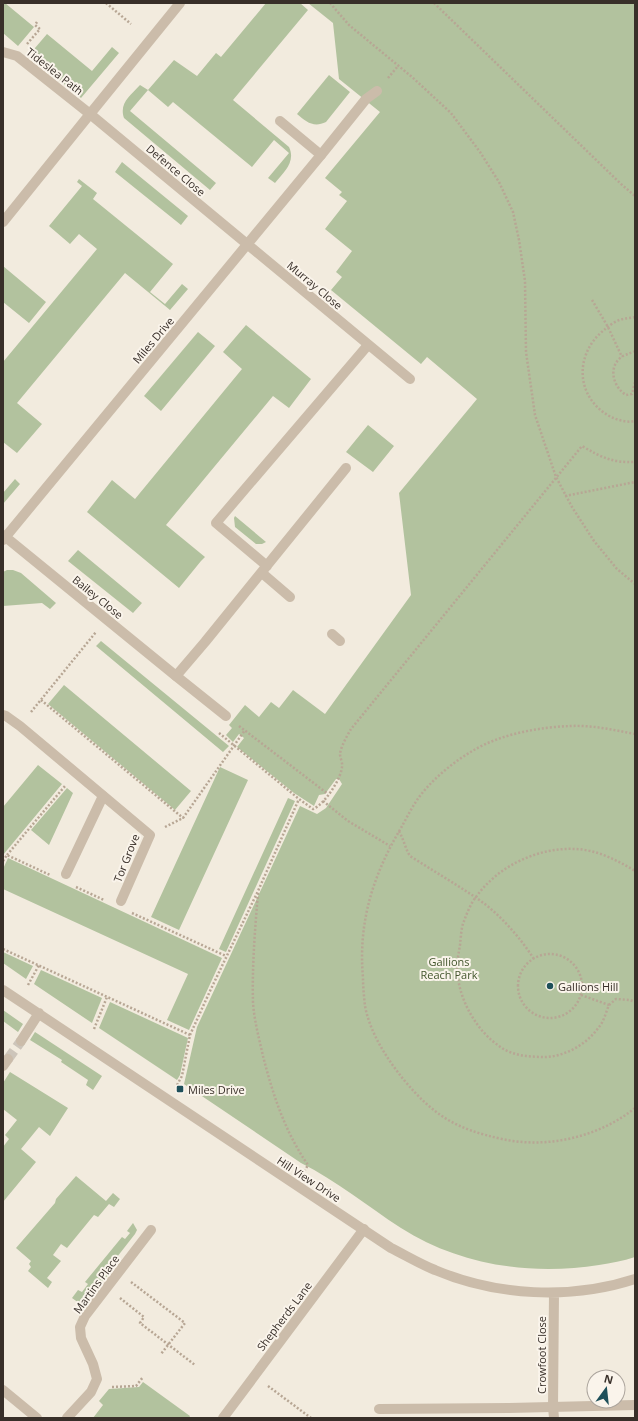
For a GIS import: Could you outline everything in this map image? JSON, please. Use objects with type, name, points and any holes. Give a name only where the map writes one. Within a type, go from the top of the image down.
[{"type":"street","points":[[3,222],[180,3]]},
{"type":"street","name":"Tideslea Path","points":[[3,52],[17,56],[90,114]]},
{"type":"street","name":"Miles Drive","points":[[4,537],[366,99],[376,91]]},
{"type":"street","name":"Defence Close","points":[[90,114],[247,244]]},
{"type":"street","points":[[280,121],[321,155]]},
{"type":"street","name":"Murray Close","points":[[247,244],[410,379]]},
{"type":"street","points":[[290,597],[264,569],[216,523],[368,345]]},
{"type":"street","points":[[176,676],[346,468]]},
{"type":"street","name":"Bailey Close","points":[[4,537],[228,717]]},
{"type":"street","name":"Tor Grove","points":[[3,715],[20,726],[150,835],[121,901]]},
{"type":"street","points":[[66,874],[103,796]]},
{"type":"street","name":"Hill View Drive","points":[[3,990],[391,1248],[434,1270],[476,1284],[554,1293],[622,1284],[635,1279]]},
{"type":"street","points":[[21,1041],[39,1013]]},
{"type":"street","name":"Shepherds Lane","points":[[223,1418],[364,1229]]},
{"type":"street","name":"Martins Place","points":[[67,1418],[91,1392],[97,1379],[93,1364],[81,1338],[80,1327],[85,1316],[151,1230]]},
{"type":"street","name":"Crowfoot Close","points":[[554,1293],[554,1418]]},
{"type":"street","points":[[3,1390],[37,1418]]},
{"type":"street","points":[[379,1409],[553,1407],[635,1404]]},
{"type":"path","points":[[106,3],[131,24]]},
{"type":"path","points":[[330,3],[349,25],[412,77],[451,112],[480,152],[499,182],[513,212],[519,240],[525,281],[526,352],[535,415],[556,477],[565,496],[594,541],[617,569],[635,584]]},
{"type":"path","points":[[434,3],[635,196]]},
{"type":"path","points":[[17,56],[40,29],[35,25],[37,22]]},
{"type":"path","points":[[592,300],[608,327],[622,357]]},
{"type":"path","points":[[635,317],[621,319],[597,336],[586,353],[582,369],[587,394],[596,406],[605,414],[617,420],[635,421]]},
{"type":"path","points":[[635,351],[622,357],[614,367],[613,378],[621,392],[626,395],[632,394],[635,382]]},
{"type":"path","points":[[328,794],[228,717],[218,732],[299,799],[313,809],[318,807],[328,794],[338,778],[343,766],[340,755],[351,729],[582,446],[603,458],[615,462],[635,462]]},
{"type":"path","points":[[565,496],[635,482]]},
{"type":"path","points":[[26,718],[106,619]]},
{"type":"path","points":[[41,700],[183,818]]},
{"type":"path","points":[[635,734],[609,728],[572,726],[527,731],[501,738],[474,749],[441,774],[418,800],[390,846],[376,875],[367,905],[362,932],[361,960],[365,1007],[374,1033],[383,1052],[415,1094],[450,1122],[477,1133],[511,1141],[555,1141],[577,1137],[597,1130],[621,1120],[635,1108]]},
{"type":"path","points":[[150,835],[183,818],[246,730]]},
{"type":"path","points":[[7,855],[76,773]]},
{"type":"path","points":[[179,1081],[182,1076],[190,1035],[258,891],[299,799]]},
{"type":"path","points":[[323,801],[354,825],[390,846]]},
{"type":"path","points":[[399,831],[410,856],[476,897],[509,928],[534,959]]},
{"type":"path","points":[[635,871],[607,856],[576,849],[547,851],[512,864],[494,878],[476,897],[463,922],[457,963],[461,992],[471,1014],[485,1035],[503,1049],[529,1057],[556,1056],[578,1047],[600,1027],[609,1005],[616,999],[635,1002]]},
{"type":"path","points":[[258,891],[253,968],[254,1004],[258,1033],[270,1085],[285,1125],[308,1165],[305,1170]]},
{"type":"path","points":[[3,949],[190,1035]]},
{"type":"path","points":[[550,954],[563,957],[573,964],[581,979],[581,995],[576,1005],[569,1012],[560,1017],[540,1017],[530,1012],[523,1004],[519,994],[518,984],[526,965],[542,955],[550,954]]},
{"type":"path","points":[[28,985],[39,965]]},
{"type":"path","points":[[581,995],[609,1005]]},
{"type":"path","points":[[94,1029],[107,997]]},
{"type":"path","points":[[128,1280],[185,1323],[161,1354]]},
{"type":"path","points":[[116,1295],[144,1317],[140,1323],[195,1365]]},
{"type":"path","points":[[107,1388],[136,1386],[143,1377]]},
{"type":"path","points":[[281,1396],[311,1418]]},
{"type":"green space","points":[[3,3],[5,3],[34,27],[18,46],[3,33]]},
{"type":"green space","points":[[266,3],[300,3],[308,10],[233,100],[289,147],[291,152],[290,162],[275,183],[268,178],[289,153],[274,140],[252,167],[173,102],[168,107],[148,90],[174,60],[197,76],[216,53],[221,57]]},
{"type":"green space","name":"Gallions Reach Park","points":[[308,3],[635,3],[635,1257],[626,1260],[573,1268],[522,1268],[471,1259],[447,1251],[423,1241],[401,1228],[184,1084],[197,1027],[300,806],[317,814],[326,808],[342,784],[339,779],[336,779],[325,794],[319,795],[314,806],[294,793],[237,747],[244,738],[239,734],[233,742],[226,735],[232,728],[229,725],[245,705],[259,717],[271,702],[279,708],[293,690],[325,714],[411,595],[399,493],[477,399],[427,357],[421,364],[331,290],[342,277],[336,272],[352,251],[325,229],[347,201],[339,195],[342,192],[325,178],[380,112],[339,79],[333,23]]},
{"type":"green space","points":[[47,34],[92,71],[112,47],[119,53],[81,98],[29,55]]},
{"type":"green space","points":[[329,75],[350,92],[326,122],[322,124],[310,123],[297,114]]},
{"type":"green space","points":[[140,85],[148,90],[130,111],[216,183],[210,190],[124,118],[123,108],[129,96]]},
{"type":"green space","points":[[122,162],[188,216],[181,225],[115,172]]},
{"type":"green space","points":[[79,179],[97,193],[93,199],[173,264],[150,292],[165,304],[182,284],[188,289],[170,310],[125,273],[17,403],[42,424],[17,453],[3,442],[3,362],[97,249],[79,234],[70,244],[49,226],[82,186],[77,182]]},
{"type":"green space","points":[[3,266],[46,302],[29,323],[3,302]]},
{"type":"green space","points":[[246,325],[311,379],[289,408],[273,396],[166,525],[205,557],[179,588],[87,512],[112,480],[135,499],[242,369],[223,352]]},
{"type":"green space","points":[[198,332],[215,346],[161,411],[144,396]]},
{"type":"green space","points":[[368,425],[394,446],[373,472],[346,452]]},
{"type":"green space","points":[[15,479],[20,484],[3,504],[3,493]]},
{"type":"green space","points":[[235,516],[266,542],[256,544],[235,527]]},
{"type":"green space","points":[[78,550],[142,603],[133,613],[68,561]]},
{"type":"green space","points":[[13,570],[21,573],[56,603],[50,609],[42,603],[3,606],[3,572]]},
{"type":"green space","points":[[101,641],[229,746],[223,752],[96,646]]},
{"type":"green space","points":[[64,685],[191,791],[175,810],[48,704]]},
{"type":"green space","points":[[38,765],[62,784],[3,855],[3,807]]},
{"type":"green space","points":[[220,767],[248,780],[179,930],[151,917]]},
{"type":"green space","points":[[67,788],[73,793],[49,845],[31,830]]},
{"type":"green space","points":[[288,798],[295,801],[226,952],[219,949]]},
{"type":"green space","points":[[8,858],[222,958],[189,1030],[167,1020],[188,974],[3,889],[3,869]]},
{"type":"green space","points":[[3,952],[33,966],[26,979],[3,963]]},
{"type":"green space","points":[[41,970],[102,998],[92,1023],[34,984]]},
{"type":"green space","points":[[110,1002],[188,1038],[180,1075],[177,1080],[99,1028]]},
{"type":"green space","points":[[3,1010],[23,1024],[18,1032],[3,1021]]},
{"type":"green space","points":[[35,1032],[102,1076],[93,1090],[86,1085],[88,1080],[61,1062],[62,1060],[30,1040]]},
{"type":"green space","points":[[10,1072],[68,1108],[50,1136],[39,1127],[21,1149],[36,1162],[3,1202],[3,1147],[9,1139],[5,1135],[17,1120],[3,1109],[3,1083]]},
{"type":"green space","points":[[76,1176],[106,1201],[113,1193],[120,1199],[114,1207],[109,1204],[98,1217],[94,1215],[67,1248],[61,1244],[53,1255],[61,1261],[47,1278],[52,1282],[48,1288],[28,1271],[31,1267],[29,1264],[31,1261],[16,1248]]},
{"type":"green space","points":[[133,1223],[137,1230],[110,1266],[114,1268],[86,1301],[79,1303],[72,1298],[78,1290],[82,1292],[88,1284],[85,1282],[122,1237],[125,1239],[130,1233],[127,1231]]},
{"type":"green space","points":[[143,1382],[190,1416],[189,1418],[93,1418],[103,1405],[99,1401],[109,1389],[139,1387]]},
{"type":"tunnel","points":[[8,1059],[21,1041]]},
{"type":"place","name":"Gallions Hill","points":[[550,986]]},
{"type":"place","name":"Miles Drive","points":[[180,1089]]}]
